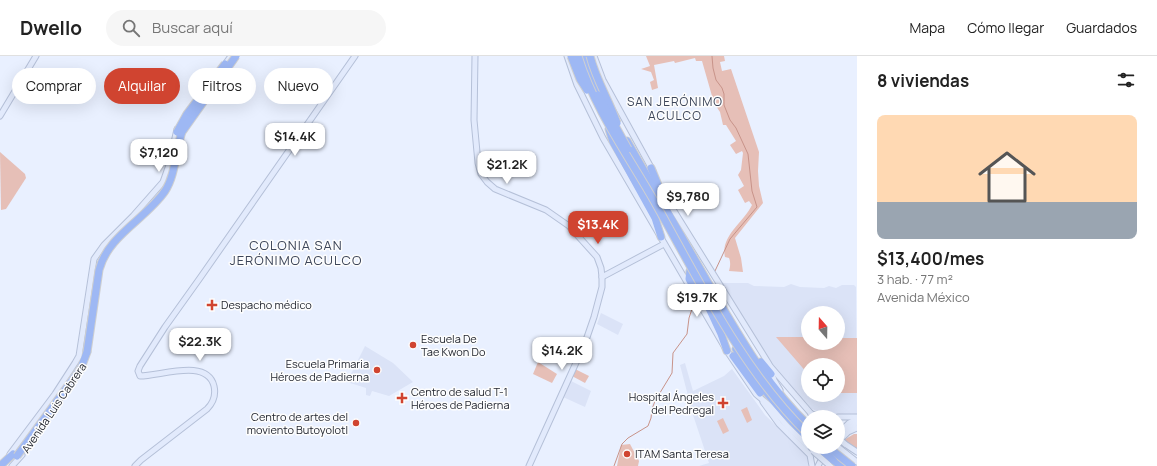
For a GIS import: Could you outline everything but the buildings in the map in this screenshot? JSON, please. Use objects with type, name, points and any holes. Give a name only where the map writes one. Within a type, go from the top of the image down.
[{"type":"highway","points":[[0,466],[15,455],[80,359],[84,344],[97,264],[101,254],[109,243],[145,208],[163,187],[169,170],[174,143],[181,123],[231,56]]},
{"type":"highway","points":[[6,466],[81,368],[87,352],[99,270],[104,257],[112,245],[166,190],[174,168],[178,144],[182,132],[237,56]]},
{"type":"highway","points":[[575,56],[580,79],[593,95],[606,121],[725,324],[765,386],[801,427]]},
{"type":"highway","points":[[575,56],[609,129],[740,357],[776,406],[801,431]]},
{"type":"highway","points":[[584,56],[592,84],[722,314],[767,384],[801,423]]},
{"type":"highway","points":[[584,56],[590,73],[604,101],[729,319],[766,376],[801,418]]},
{"type":"highway","points":[[590,56],[599,83],[612,108],[623,140]]},
{"type":"highway","points":[[609,129],[613,142],[655,218],[661,237]]},
{"type":"highway","points":[[651,168],[670,215]]},
{"type":"highway","points":[[698,266],[705,272],[762,364],[771,374]]},
{"type":"highway","points":[[689,279],[690,271]]},
{"type":"highway","points":[[682,275],[689,279],[710,316]]},
{"type":"highway","points":[[699,287],[730,354],[771,406]]},
{"type":"highway","points":[[818,454],[829,464],[841,466]]},
{"type":"highway","points":[[830,454],[845,466]]},
{"type":"highway","points":[[839,454],[852,466]]},
{"type":"highway","points":[[844,454],[857,466]]},
{"type":"main road","points":[[0,116],[36,56]]},
{"type":"main road","name":"Avenida Luis Cabrera","points":[[0,462],[14,450],[66,376],[78,356],[94,259],[104,245],[163,182],[177,129],[185,116],[231,56]]},
{"type":"main road","name":"Avenida Luis Cabrera","points":[[12,466],[21,457],[75,381],[88,357],[97,291],[103,265],[110,252],[165,192],[174,172],[179,148],[186,127],[229,70],[237,56]]},
{"type":"main road","points":[[135,466],[207,409],[214,398],[215,390],[213,382],[209,377],[199,371],[184,370],[140,376],[138,371],[140,366],[165,327],[222,248],[355,56]]},
{"type":"main road","points":[[475,56],[473,101],[478,164],[481,174],[495,189],[546,210],[570,226],[597,257],[601,268],[602,287],[594,317],[528,466]]},
{"type":"main road","points":[[567,56],[577,85],[618,165],[682,275],[756,394],[779,424],[810,454],[812,466]]},
{"type":"main road","points":[[575,56],[592,115]]},
{"type":"main road","points":[[594,56],[603,80],[671,206],[769,364],[808,410]]},
{"type":"main road","points":[[172,147],[176,149],[179,148]]},
{"type":"main road","points":[[165,192],[165,181],[172,160],[171,154]]},
{"type":"main road","points":[[114,235],[118,235],[119,241]]},
{"type":"main road","points":[[602,277],[664,244]]},
{"type":"main road","points":[[769,364],[771,374],[782,392],[801,412]]},
{"type":"main road","points":[[66,376],[75,381]]},
{"type":"main road","points":[[756,394],[771,406],[787,426],[801,438]]},
{"type":"main road","points":[[845,417],[857,418]]},
{"type":"main road","points":[[845,427],[857,418]]},
{"type":"main road","points":[[845,430],[857,423]]},
{"type":"main road","points":[[845,435],[857,428]]},
{"type":"main road","points":[[848,432],[857,432]]},
{"type":"main road","points":[[845,444],[857,452]]},
{"type":"main road","points":[[845,452],[857,458]]},
{"type":"main road","points":[[817,454],[829,464]]},
{"type":"main road","points":[[818,466],[826,454]]},
{"type":"main road","points":[[821,466],[827,454]]},
{"type":"main road","points":[[845,454],[857,462]]},
{"type":"shaded area","points":[[646,56],[724,56],[725,61],[720,62],[722,71],[731,69],[759,152],[759,186],[763,203],[735,238],[741,258],[743,272],[729,271],[730,260],[729,258],[725,257],[724,249],[729,236],[752,205],[749,201],[745,203],[738,190],[744,186],[738,175],[741,170],[743,153],[742,151],[736,154],[730,145],[736,141],[726,125],[723,125],[720,112],[714,103],[702,61],[696,61],[695,58],[675,63],[674,61],[654,65],[658,88],[652,90],[650,82],[654,80],[651,72],[641,69],[650,66]]},
{"type":"shaded area","points":[[0,152],[25,174],[26,178],[6,209],[1,210]]},
{"type":"shaded area","points":[[722,283],[748,283],[754,286],[784,287],[791,284],[800,287],[824,288],[829,286],[836,288],[842,285],[854,285],[856,287],[857,416],[845,416],[845,410],[814,410],[806,402],[845,402],[845,358],[801,358],[801,397],[777,371]]},
{"type":"shaded area","points":[[601,313],[623,324],[618,335],[597,324]]},
{"type":"shaded area","points":[[776,337],[801,337],[801,350],[845,350],[845,338],[857,338],[857,393],[845,393],[845,358],[801,358],[801,366]]},
{"type":"shaded area","name":"Escuela Primaria Héroes de Padierna","points":[[365,346],[393,363],[413,382],[389,396],[372,391],[370,396],[366,395],[366,388],[347,382]]},
{"type":"shaded area","points":[[538,362],[557,374],[552,383],[533,374]]},
{"type":"shaded area","name":"Hospital Ángeles del Pedregal","points":[[685,363],[693,391],[724,376],[732,369],[765,415],[801,449],[801,454],[806,454],[809,457],[808,466],[699,466],[709,463],[693,415],[680,365]]},
{"type":"shaded area","points":[[575,369],[589,376],[585,383],[572,376]]},
{"type":"shaded area","points":[[571,381],[591,391],[585,407],[563,397]]},
{"type":"shaded area","points":[[747,407],[752,420],[747,423],[741,410]]},
{"type":"shaded area","points":[[723,418],[729,431],[723,434],[717,421]]},
{"type":"shaded area","points":[[854,434],[857,434],[857,450],[845,441]]},
{"type":"shaded area","name":"ITAM Santa Teresa","points":[[630,444],[639,461],[638,466],[617,466],[621,445]]},
{"type":"waterway","points":[[712,56],[716,80],[722,88],[724,94],[724,105],[730,120],[736,128],[748,154],[752,191],[757,207],[730,239],[715,271]]},
{"type":"waterway","points":[[614,466],[622,444],[628,438],[648,426],[655,401],[672,373],[673,353],[687,334],[689,318],[693,306]]},
{"type":"place","name":"Despacho médico","points":[[212,305]]},
{"type":"place","name":"Escuela De Tae Kwon Do","points":[[413,345]]},
{"type":"place","name":"Escuela Primaria Héroes de Padierna","points":[[377,370]]},
{"type":"place","name":"Centro de salud T-1 Héroes de Padierna","points":[[402,398]]},
{"type":"place","name":"Hospital Ángeles del Pedregal","points":[[723,403]]},
{"type":"place","name":"Centro de artes del moviento Butoyolotl","points":[[356,423]]},
{"type":"place","name":"ITAM Santa Teresa","points":[[627,454]]},
{"type":"district","name":"SAN JERÓNIMO ACULCO","points":[[675,109]]},
{"type":"district","name":"COLONIA SAN JERÓNIMO ACULCO","points":[[296,252]]}]
